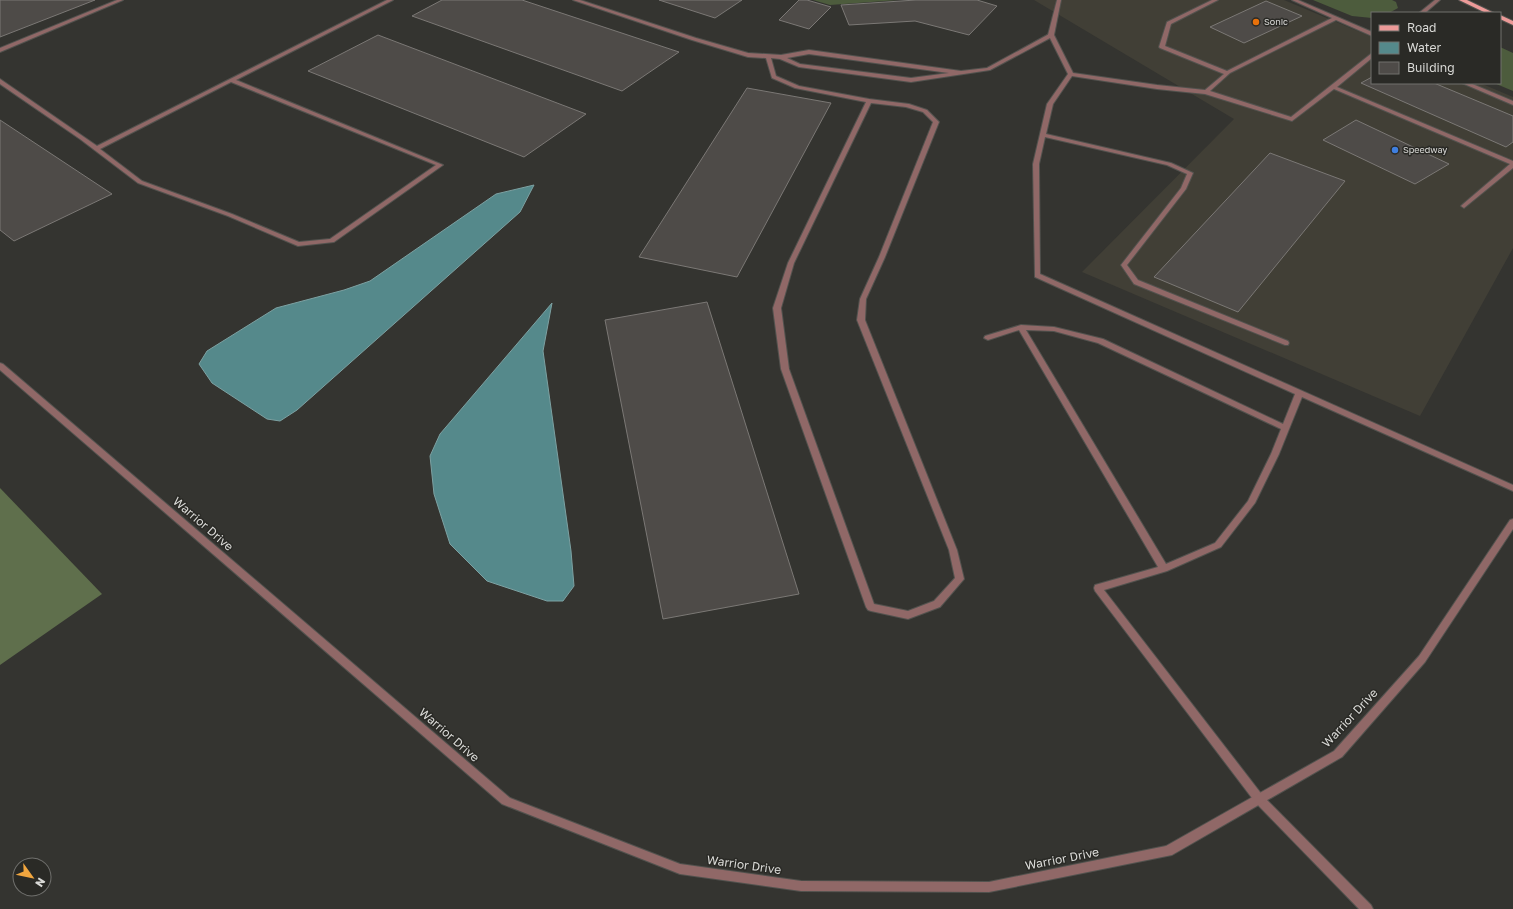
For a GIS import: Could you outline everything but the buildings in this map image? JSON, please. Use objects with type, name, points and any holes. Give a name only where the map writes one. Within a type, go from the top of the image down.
[{"type":"main road","points":[[1462,0],[1488,12]]},
{"type":"main road","points":[[1501,17],[1513,23]]},
{"type":"street","points":[[0,50],[121,0]]},
{"type":"street","points":[[96,149],[391,0]]},
{"type":"street","points":[[575,0],[694,39],[748,54],[781,57],[809,52],[962,73]]},
{"type":"street","points":[[1059,0],[1050,35],[1071,74]]},
{"type":"street","points":[[1216,0],[1169,23],[1162,46],[1228,73]]},
{"type":"street","points":[[1294,0],[1371,34]]},
{"type":"street","points":[[1423,12],[1438,0]]},
{"type":"street","points":[[1206,92],[1228,73],[1336,18]]},
{"type":"street","points":[[781,57],[799,65],[911,80],[988,69],[1050,35]]},
{"type":"street","points":[[768,56],[774,77],[797,87],[870,101],[907,105],[925,111],[936,122],[882,257],[863,299],[861,320],[953,550],[960,579],[937,604],[908,615],[871,607],[785,369],[777,308],[791,263],[870,101]]},
{"type":"street","points":[[1071,74],[1157,88],[1206,92],[1292,119],[1371,56]]},
{"type":"street","points":[[845,71],[848,57]]},
{"type":"street","points":[[1071,74],[1050,104],[1036,164],[1037,274],[1513,488]]},
{"type":"street","points":[[0,81],[140,182],[223,212],[298,244],[332,241],[440,165],[231,80]]},
{"type":"street","points":[[1467,84],[1513,103]]},
{"type":"street","points":[[1333,87],[1513,164],[1464,206]]},
{"type":"street","points":[[1042,135],[1169,164],[1190,173],[1184,188],[1124,265],[1136,282],[1286,343]]},
{"type":"street","points":[[988,338],[1021,327],[1054,328],[1100,341],[1286,428]]},
{"type":"street","points":[[1021,327],[1164,569]]},
{"type":"street","name":"Warrior Drive","points":[[0,366],[506,801],[680,869],[801,886],[989,887],[1168,851],[1338,754],[1422,659],[1513,522]]},
{"type":"street","points":[[1300,392],[1286,428],[1251,503],[1218,545],[1164,569],[1098,588],[1260,799],[1367,909]]},
{"type":"shaded area","points":[[1034,0],[1284,0],[1371,37],[1371,84],[1482,84],[1513,97],[1513,248],[1420,416],[1082,272],[1234,119]]},
{"type":"green space","points":[[813,0],[898,0],[830,5]]},
{"type":"green space","points":[[1313,0],[1392,0],[1396,2],[1398,8],[1391,12],[1371,12],[1371,18],[1352,16]]},
{"type":"green space","points":[[1501,47],[1513,53],[1513,91],[1496,84],[1501,84]]},
{"type":"green space","points":[[0,488],[102,594],[0,665]]},
{"type":"water","points":[[534,185],[520,212],[297,410],[280,421],[267,419],[212,383],[199,364],[207,351],[276,308],[344,290],[370,281],[496,194]]},
{"type":"water","points":[[552,303],[543,351],[571,551],[574,586],[563,601],[547,601],[487,581],[450,544],[434,494],[430,456],[440,434]]},
{"type":"place","name":"Sonic","points":[[1256,22]]},
{"type":"place","name":"Speedway","points":[[1395,150]]}]
